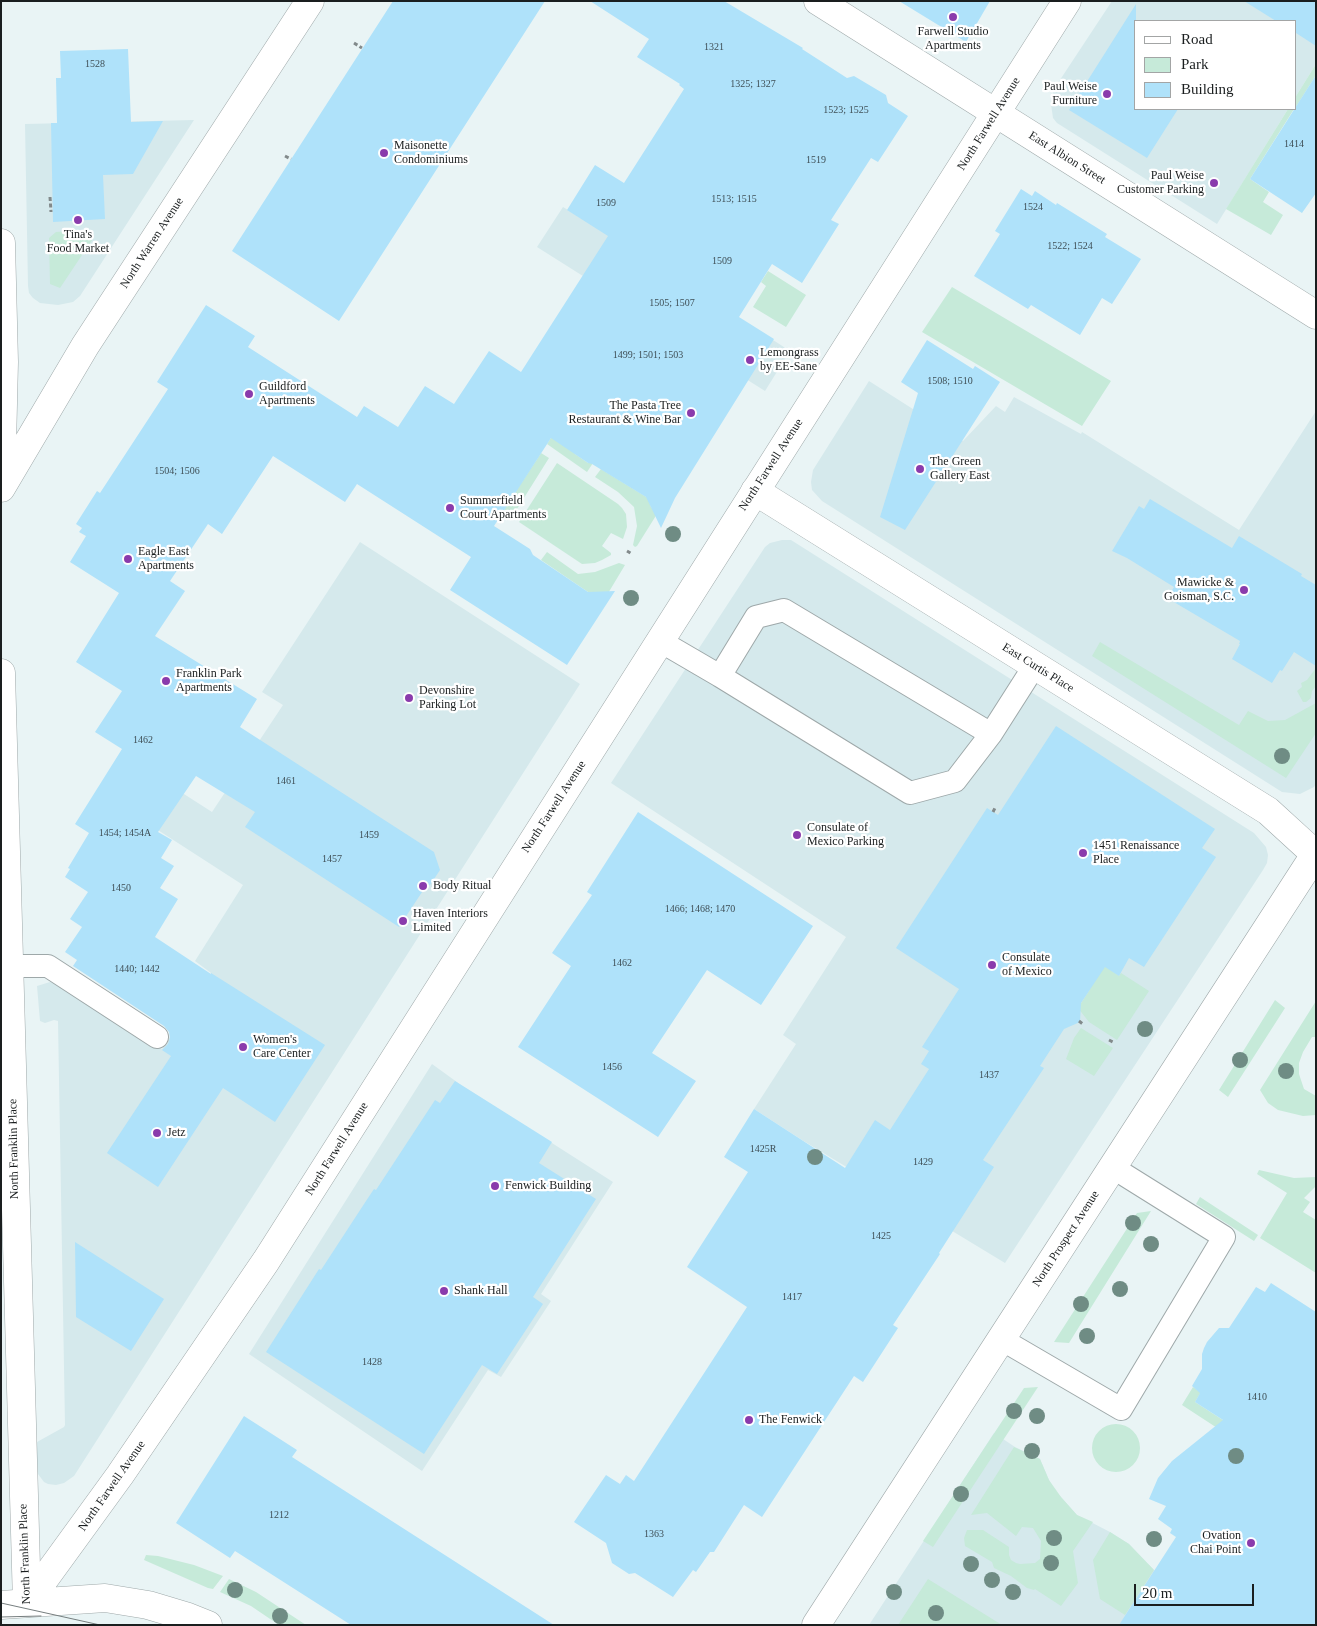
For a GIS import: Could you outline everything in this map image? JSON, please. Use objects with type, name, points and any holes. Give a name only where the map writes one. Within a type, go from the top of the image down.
[{"type":"street","name":"North Warren Avenue","points":[[1,488],[85,346],[310,1]]},
{"type":"street","name":"East Albion Street","points":[[818,1],[1316,315]]},
{"type":"street","name":"North Farwell Avenue","points":[[18,1611],[120,1475],[266,1261],[1067,1]]},
{"type":"street","points":[[1,243],[4,362],[1,498]]},
{"type":"street","name":"East Curtis Place","points":[[755,491],[1268,811],[1315,853]]},
{"type":"street","name":"North Franklin Place","points":[[1,673],[18,1611]]},
{"type":"street","name":"North Prospect Avenue","points":[[816,1625],[1315,853]]},
{"type":"street","points":[[18,1611],[105,1598],[148,1605],[208,1625]]},
{"type":"lane","points":[[720,676],[756,617],[784,610],[991,734]]},
{"type":"lane","points":[[660,641],[910,793],[955,781],[991,734],[1034,665]]},
{"type":"lane","points":[[6,952],[48,966],[157,1037]]},
{"type":"lane","points":[[1001,1339],[1121,1409],[1224,1237],[1112,1167]]},
{"type":"path","points":[[354,43],[362,48]]},
{"type":"path","points":[[285,156],[291,159]]},
{"type":"path","points":[[50,196],[51,212]]},
{"type":"path","points":[[627,551],[632,554]]},
{"type":"path","points":[[1079,1021],[1084,1025]]},
{"type":"shaded area","points":[[1112,1],[1316,1],[1316,64],[1297,94],[1297,20],[1134,20],[1134,110],[1287,110],[1217,224],[1057,123],[1053,118],[1051,104],[1054,89]]},
{"type":"shaded area","points":[[194,120],[80,296],[73,302],[58,305],[40,303],[33,298],[29,293],[28,286],[25,124]]},
{"type":"shaded area","points":[[563,207],[636,251],[790,351],[765,391],[537,247]]},
{"type":"shaded area","points":[[869,381],[963,441],[996,406],[1005,412],[1014,397],[1081,434],[1082,432],[1239,530],[1316,411],[1316,784],[1314,787],[1300,794],[1282,792],[822,501],[812,490],[813,470]]},
{"type":"shaded area","points":[[791,540],[1254,833],[1266,847],[1267,863],[1263,870],[1005,1263],[754,1109],[796,1044],[783,1035],[846,937],[611,783],[765,547],[770,543]]},
{"type":"shaded area","points":[[360,542],[580,684],[74,1476],[64,1483],[48,1484],[38,1474],[35,1466],[34,1446],[37,1442],[65,1425],[58,1021],[54,1020],[45,1023],[40,1021],[37,986],[50,982],[67,986],[162,1049],[211,973],[195,961],[243,885],[147,823],[173,787],[212,812],[283,705],[262,692]]},
{"type":"shaded area","points":[[432,1064],[461,1085],[613,1182],[541,1294],[551,1301],[501,1377],[488,1370],[422,1471],[249,1354]]},
{"type":"shaded area","points":[[994,1433],[1015,1447],[1040,1459],[1052,1487],[1077,1515],[1129,1544],[1154,1570],[1239,1625],[869,1625]]},
{"type":"green space","points":[[1316,64],[1316,75],[1297,105],[1297,94]]},
{"type":"green space","points":[[1287,110],[1293,110],[1250,179],[1269,192],[1263,202],[1283,215],[1271,235],[1226,209]]},
{"type":"green space","points":[[82,230],[87,232],[92,240],[60,288],[50,284],[49,238],[56,232]]},
{"type":"green space","points":[[768,271],[806,295],[786,327],[753,307],[766,286],[761,282]]},
{"type":"green space","points":[[952,287],[1111,381],[1082,426],[922,332]]},
{"type":"green space","points":[[554,433],[575,454],[588,463],[593,463],[587,472],[547,444]]},
{"type":"green space","points":[[541,453],[549,458],[512,517],[504,509]]},
{"type":"green space","points":[[557,463],[618,504],[626,514],[627,527],[623,539],[611,533],[602,546],[611,555],[595,563],[582,564],[519,522]]},
{"type":"green space","points":[[601,469],[648,498],[651,507],[657,514],[635,547],[633,545],[637,526],[634,507],[618,492],[595,477]]},
{"type":"green space","points":[[547,552],[578,574],[595,572],[619,563],[625,565],[607,595],[588,592],[541,560]]},
{"type":"green space","points":[[1100,642],[1239,725],[1248,711],[1268,721],[1285,720],[1316,703],[1316,733],[1286,778],[1092,656]]},
{"type":"green space","points":[[1316,668],[1316,686],[1312,691],[1311,698],[1303,702],[1297,691],[1302,687],[1301,683],[1307,680]]},
{"type":"green space","points":[[1102,964],[1119,976],[1121,973],[1149,991],[1117,1040],[1089,1022],[1078,1008],[1089,991]]},
{"type":"green space","points":[[1275,1000],[1285,1008],[1228,1097],[1219,1090]]},
{"type":"green space","points":[[1316,1001],[1316,1037],[1312,1037],[1303,1052],[1299,1063],[1299,1074],[1304,1089],[1316,1096],[1316,1115],[1303,1116],[1278,1110],[1268,1103],[1260,1090]]},
{"type":"green space","points":[[1081,1028],[1113,1048],[1094,1076],[1066,1059],[1074,1038]]},
{"type":"green space","points":[[1259,1170],[1294,1178],[1316,1177],[1316,1186],[1304,1198],[1310,1202],[1303,1212],[1316,1220],[1316,1273],[1260,1238],[1287,1193],[1257,1174]]},
{"type":"green space","points":[[1200,1197],[1258,1235],[1254,1241],[1196,1204]]},
{"type":"green space","points":[[1151,1211],[1069,1343],[1054,1342],[1137,1213]]},
{"type":"green space","points":[[1038,1387],[933,1547],[923,1541],[1024,1388]]},
{"type":"green space","points":[[1193,1387],[1201,1392],[1195,1402],[1288,1462],[1283,1471],[1182,1405]]},
{"type":"green space","points":[[1116,1424],[1125,1426],[1133,1431],[1138,1439],[1140,1448],[1138,1457],[1133,1465],[1125,1470],[1116,1472],[1107,1470],[1099,1465],[1094,1457],[1092,1448],[1094,1439],[1099,1431],[1107,1426]]},
{"type":"green space","points":[[1014,1447],[1040,1459],[1049,1480],[1061,1497],[1077,1515],[1093,1522],[1073,1551],[1078,1583],[1061,1606],[1035,1589],[1027,1588],[1011,1576],[994,1568],[992,1562],[965,1546],[964,1538],[967,1530],[983,1530],[1009,1547],[1011,1560],[1016,1563],[1035,1563],[1040,1559],[1041,1541],[1033,1528],[1022,1527],[1016,1536],[987,1513],[971,1515]]},
{"type":"green space","points":[[1110,1532],[1129,1544],[1154,1570],[1125,1615],[1100,1599],[1093,1560]]},
{"type":"green space","points":[[146,1555],[194,1565],[223,1576],[213,1589],[208,1588],[144,1560]]},
{"type":"green space","points":[[229,1579],[256,1592],[306,1625],[279,1625],[251,1606],[220,1592]]},
{"type":"green space","points":[[928,1579],[1002,1625],[898,1625]]},
{"type":"building","name":"Maisonette Condominiums","points":[[393,1],[545,1],[339,321],[232,251]]},
{"type":"building","points":[[590,1],[724,1],[803,48],[847,78],[854,76],[886,95],[888,103],[908,116],[878,162],[871,158],[831,220],[839,224],[802,283],[772,264],[739,317],[774,339],[675,498],[661,528],[646,497],[588,463],[551,438],[494,526],[530,549],[533,555],[588,592],[615,591],[567,665],[450,590],[471,557],[357,484],[345,502],[273,456],[222,534],[208,524],[170,581],[185,591],[155,636],[257,699],[240,727],[434,852],[440,870],[430,885],[426,886],[399,927],[245,827],[255,812],[196,776],[158,832],[172,840],[161,858],[174,866],[160,888],[178,899],[155,937],[325,1045],[275,1122],[223,1088],[158,1187],[107,1153],[171,1056],[162,1050],[168,1044],[169,1032],[164,1026],[73,966],[77,960],[65,952],[82,927],[70,919],[88,892],[65,877],[70,869],[68,868],[89,833],[75,824],[122,749],[95,732],[122,691],[76,662],[119,593],[70,562],[86,536],[79,532],[82,528],[76,524],[97,491],[100,493],[168,389],[157,382],[206,305],[255,336],[248,347],[357,417],[364,406],[398,427],[425,386],[454,404],[489,351],[521,372],[608,236],[567,210],[595,165],[624,183],[684,89],[680,84],[637,57],[649,39]]},
{"type":"building","name":"Farwell Studio Apartments","points":[[899,1],[990,1],[966,42]]},
{"type":"building","points":[[1244,1],[1316,1],[1316,46],[1297,34],[1297,20],[1274,20]]},
{"type":"building","name":"Paul Weise Furniture","points":[[1136,4],[1136,20],[1134,20],[1134,110],[1177,110],[1147,158],[1069,110]]},
{"type":"building","points":[[128,49],[131,122],[163,121],[133,174],[103,175],[105,219],[53,222],[51,123],[57,123],[56,78],[61,78],[60,51]]},
{"type":"building","points":[[1316,75],[1316,193],[1302,213],[1250,179],[1294,110],[1297,110],[1297,105]]},
{"type":"building","points":[[1021,189],[1032,196],[1035,191],[1056,205],[1057,203],[1107,234],[1105,237],[1141,259],[1112,304],[1102,298],[1080,335],[1031,305],[1028,309],[974,276],[1000,234],[995,231]]},
{"type":"building","points":[[927,340],[973,369],[975,366],[1000,382],[905,530],[880,517],[918,393],[901,382]]},
{"type":"building","name":"Mawicke & Goisman, S.C.","points":[[1150,499],[1232,548],[1239,536],[1302,574],[1301,576],[1316,585],[1316,666],[1294,652],[1272,683],[1232,659],[1240,641],[1167,598],[1174,587],[1112,551],[1139,506],[1144,509]]},
{"type":"building","points":[[1056,726],[1215,829],[1202,848],[1216,857],[1144,967],[1129,958],[1119,976],[1105,967],[1081,1003],[1080,1022],[1064,1029],[1040,1066],[1044,1068],[983,1160],[994,1167],[893,1325],[898,1328],[863,1382],[854,1376],[762,1517],[744,1505],[714,1552],[710,1552],[696,1572],[693,1570],[673,1597],[635,1573],[629,1574],[612,1563],[606,1543],[574,1522],[606,1475],[620,1484],[626,1475],[634,1481],[747,1307],[687,1267],[748,1172],[724,1157],[754,1109],[845,1168],[875,1120],[890,1130],[929,1069],[921,1064],[929,1051],[922,1047],[959,989],[896,948],[987,808],[998,815]]},
{"type":"building","points":[[638,812],[813,926],[761,1005],[707,970],[652,1053],[696,1081],[658,1137],[518,1047],[571,966],[552,953],[592,895],[587,892]]},
{"type":"building","points":[[455,1081],[552,1142],[539,1163],[596,1199],[533,1297],[543,1304],[497,1374],[482,1365],[424,1454],[266,1352],[319,1269],[321,1270],[374,1189],[376,1190],[435,1100],[440,1103]]},
{"type":"building","points":[[75,1242],[164,1299],[131,1351],[76,1317]]},
{"type":"building","points":[[1271,1283],[1316,1312],[1316,1625],[1119,1625],[1176,1537],[1170,1533],[1172,1529],[1158,1519],[1166,1506],[1149,1499],[1158,1478],[1172,1461],[1223,1420],[1195,1402],[1200,1393],[1192,1386],[1202,1369],[1204,1348],[1219,1328],[1229,1328],[1256,1287],[1265,1292]]},
{"type":"building","points":[[244,1416],[297,1450],[292,1457],[554,1625],[351,1625],[235,1551],[230,1558],[176,1523]]},
{"type":"tram line","points":[[1,1603],[100,1625]]},
{"type":"tram line","points":[[1,1617],[41,1616]]},
{"type":"place","name":"Farwell Studio Apartments","points":[[953,17]]},
{"type":"place","name":"Paul Weise Furniture","points":[[1107,94]]},
{"type":"place","name":"Maisonette Condominiums","points":[[384,153]]},
{"type":"place","name":"Paul Weise Customer Parking","points":[[1214,183]]},
{"type":"place","name":"Tina's Food Market","points":[[78,220]]},
{"type":"place","name":"Lemongrass by EE-Sane","points":[[750,360]]},
{"type":"place","name":"Guildford Apartments","points":[[249,394]]},
{"type":"place","name":"The Pasta Tree Restaurant & Wine Bar","points":[[691,413]]},
{"type":"place","name":"The Green Gallery East","points":[[920,469]]},
{"type":"place","name":"Summerfield Court Apartments","points":[[450,508]]},
{"type":"place","name":"Eagle East Apartments","points":[[128,559]]},
{"type":"place","name":"Mawicke & Goisman, S.C.","points":[[1244,590]]},
{"type":"place","name":"Franklin Park Apartments","points":[[166,681]]},
{"type":"place","name":"Devonshire Parking Lot","points":[[409,698]]},
{"type":"place","name":"Consulate of Mexico Parking","points":[[797,835]]},
{"type":"place","name":"1451 Renaissance Place","points":[[1083,853]]},
{"type":"place","name":"Body Ritual","points":[[423,886]]},
{"type":"place","name":"Haven Interiors Limited","points":[[403,921]]},
{"type":"place","name":"Consulate of Mexico","points":[[992,965]]},
{"type":"place","name":"Women's Care Center","points":[[243,1047]]},
{"type":"place","name":"Jetz","points":[[157,1133]]},
{"type":"place","name":"Fenwick Building","points":[[495,1186]]},
{"type":"place","name":"Shank Hall","points":[[444,1291]]},
{"type":"place","name":"The Fenwick","points":[[749,1420]]},
{"type":"place","name":"Ovation Chai Point","points":[[1251,1543]]}]
